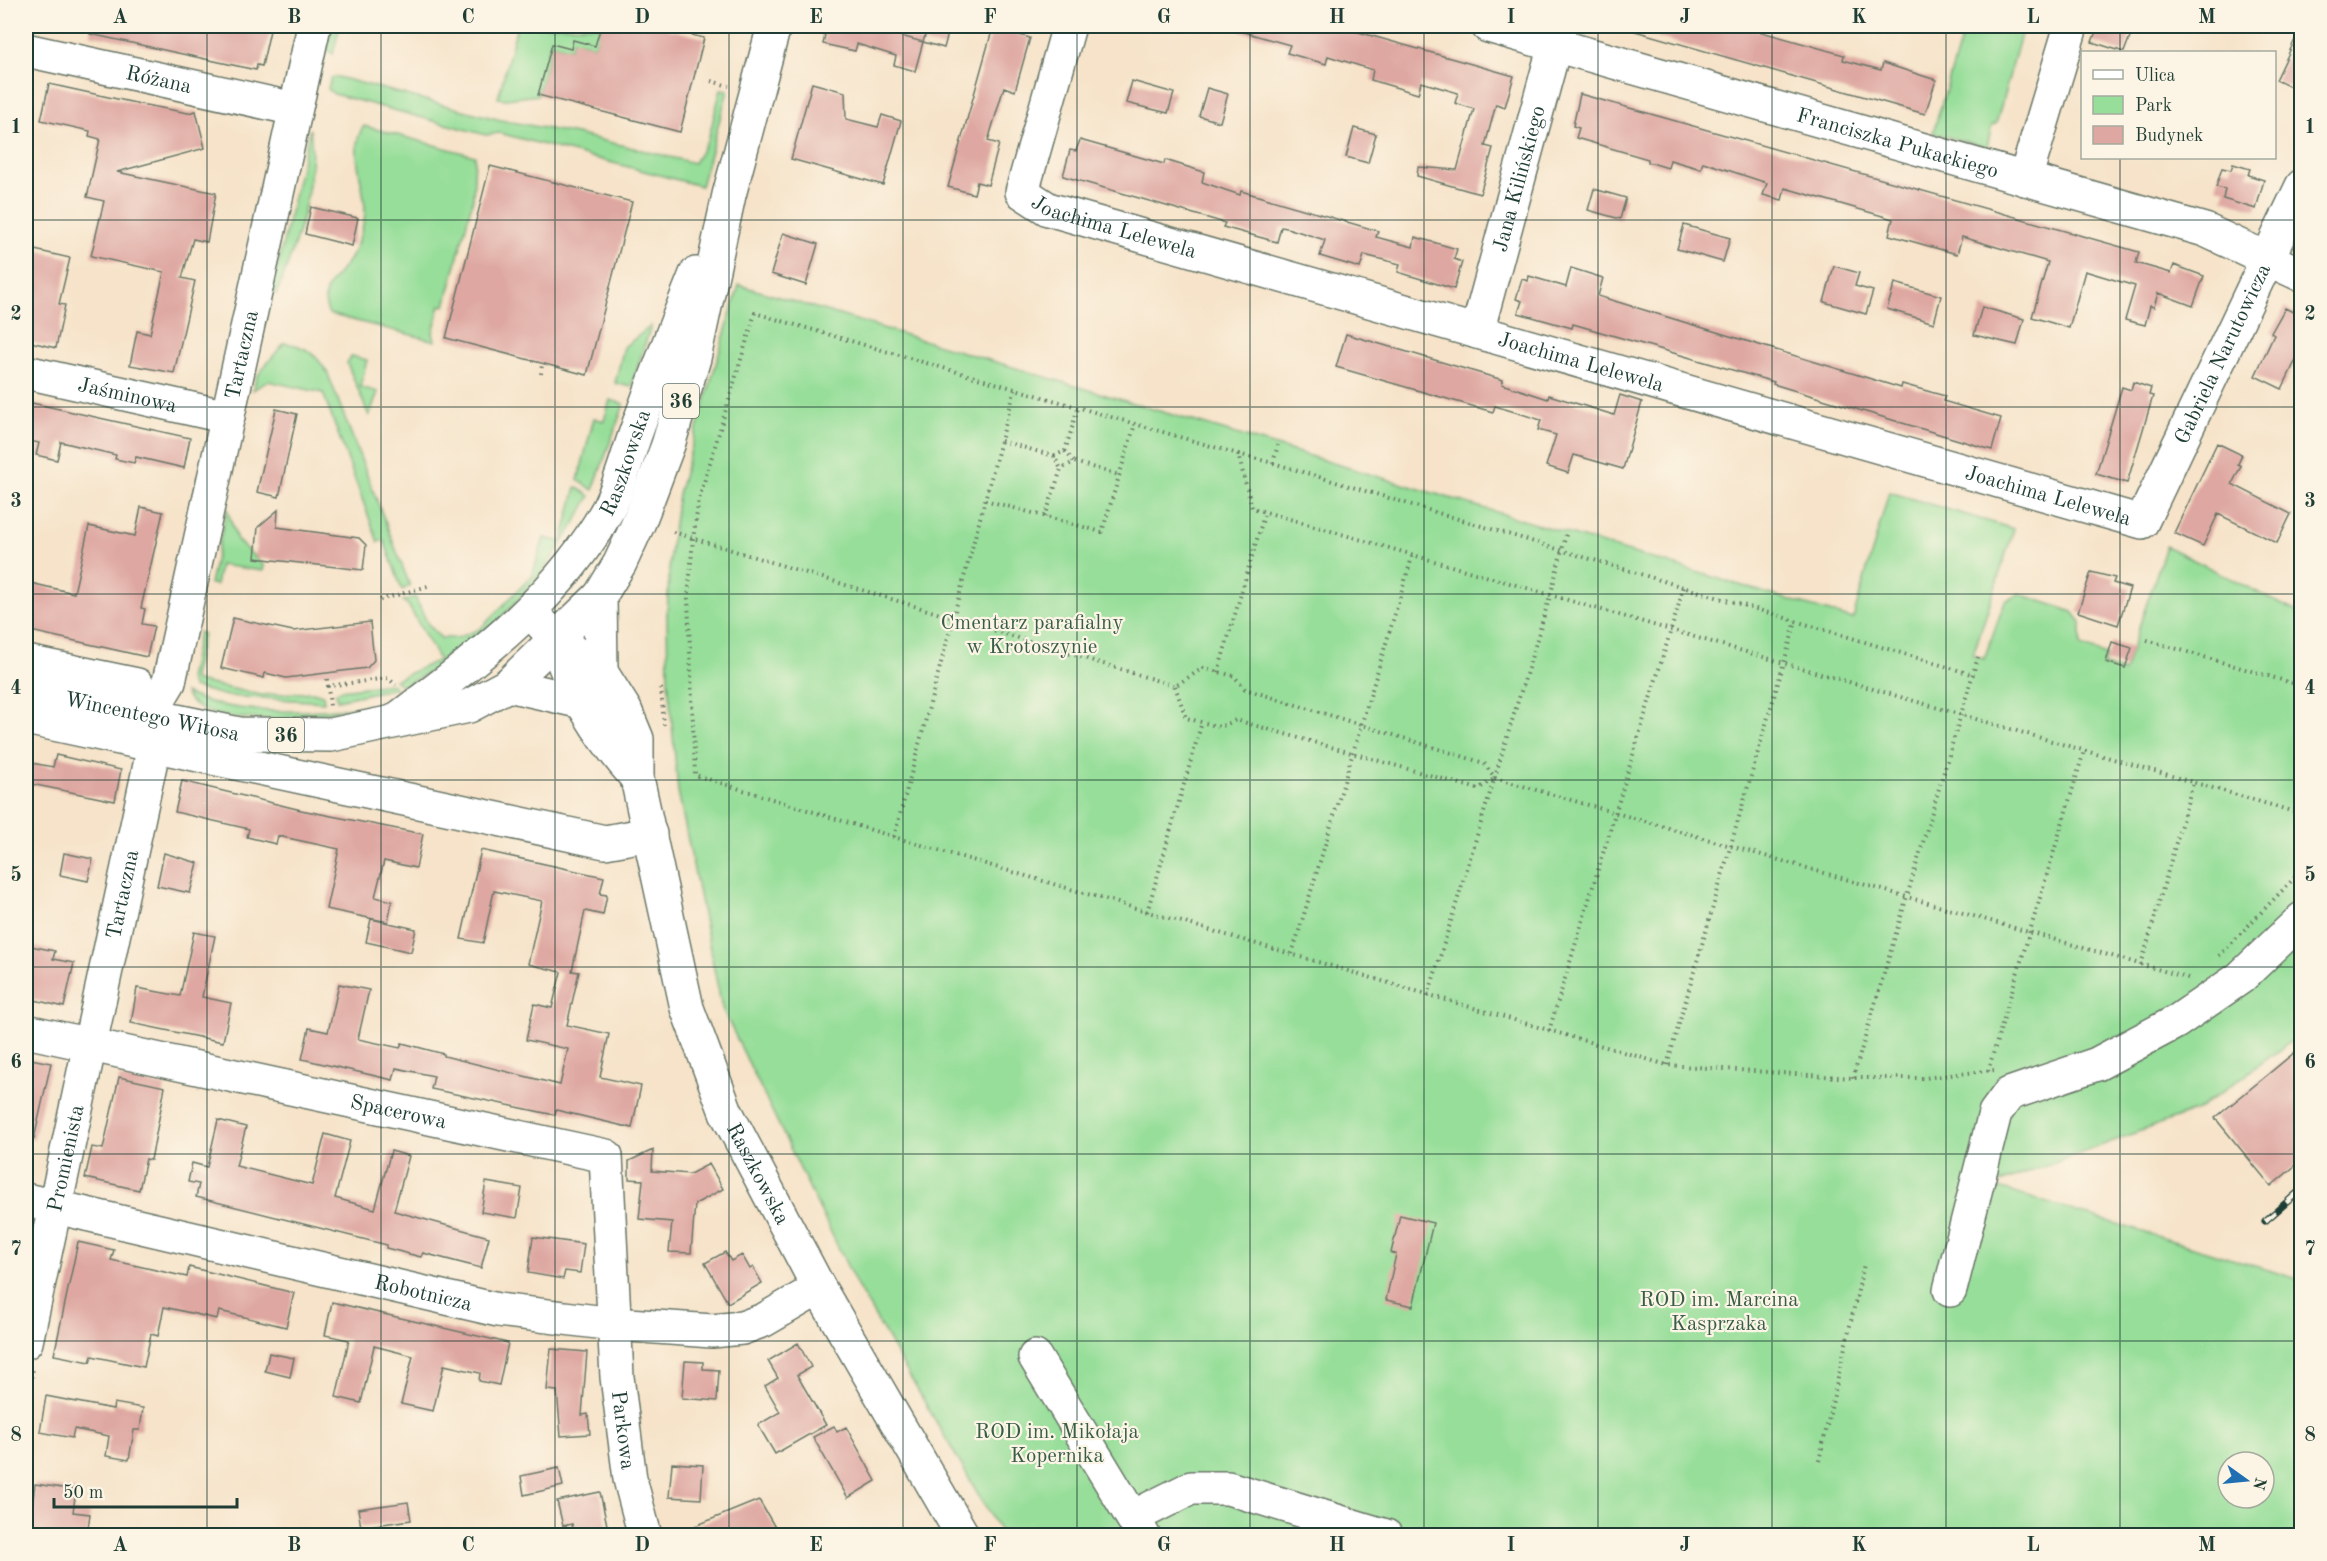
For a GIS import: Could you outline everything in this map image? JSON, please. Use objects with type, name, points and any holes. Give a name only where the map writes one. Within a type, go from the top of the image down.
[{"type":"street","name":"Tartaczna","points":[[90,1045],[151,731],[169,682],[314,26]]},
{"type":"street","name":"Raszkowska","points":[[556,639],[600,596],[620,564],[639,522],[668,445],[694,358],[729,195],[774,26]]},
{"type":"street","name":"Joachima Lelewela","points":[[1069,26],[1022,192],[1048,209],[2142,522]]},
{"type":"street","name":"Franciszka Pukackiego","points":[[1488,26],[1558,35],[2025,178],[2205,230],[2301,275]]},
{"type":"street","points":[[2025,178],[2071,26]]},
{"type":"street","name":"Jana Kilińskiego","points":[[1476,332],[1558,35]]},
{"type":"street","name":"Różana","points":[[26,50],[295,109]]},
{"type":"street","name":"Gabriela Narutowicza","points":[[2142,522],[2301,186]]},
{"type":"street","name":"Raszkowska","points":[[729,195],[665,349],[608,508],[570,566],[531,612],[556,639],[602,672],[625,710],[637,739],[637,778],[687,1008],[722,1101],[819,1288],[963,1536]]},
{"type":"street","name":"Jaśminowa","points":[[26,372],[228,417]]},
{"type":"street","points":[[600,596],[602,672]]},
{"type":"street","name":"Wincentego Witosa","points":[[388,725],[505,636],[531,612]]},
{"type":"street","name":"Raszkowska","points":[[556,639],[561,659],[582,702],[618,757],[637,778]]},
{"type":"street","name":"Wincentego Witosa","points":[[26,690],[86,703],[151,731],[183,724],[239,734],[320,735],[388,725],[469,706],[508,685],[556,639]]},
{"type":"street","points":[[26,662],[137,685]]},
{"type":"street","points":[[70,672],[86,703]]},
{"type":"street","points":[[169,682],[183,724]]},
{"type":"street","points":[[508,685],[582,702]]},
{"type":"street","points":[[26,718],[151,731],[341,786],[605,842],[650,834]]},
{"type":"street","points":[[1950,1290],[1995,1113],[2009,1094],[2097,1064],[2176,1022],[2240,978],[2301,919]]},
{"type":"street","name":"Spacerowa","points":[[26,1031],[606,1156],[614,1324]]},
{"type":"street","name":"Promienista","points":[[30,1351],[41,1203],[90,1045]]},
{"type":"street","name":"Robotnicza","points":[[41,1203],[498,1310],[614,1324],[712,1331],[742,1328],[764,1320],[819,1288]]},
{"type":"street","name":"Parkowa","points":[[614,1324],[623,1436],[630,1479],[645,1536]]},
{"type":"street","points":[[1035,1357],[1138,1526],[1191,1488],[1228,1488],[1386,1536]]},
{"type":"path","points":[[711,81],[732,87]]},
{"type":"path","points":[[1974,675],[1273,463],[755,313],[699,500],[688,598],[695,775],[894,837],[1667,1065],[1853,1078],[1924,1078],[1998,1069]]},
{"type":"path","points":[[541,374],[542,363]]},
{"type":"path","points":[[894,837],[1015,389]]},
{"type":"path","points":[[1001,441],[1054,456],[1065,451],[1078,408]]},
{"type":"path","points":[[985,500],[1102,532],[1135,424]]},
{"type":"path","points":[[1273,463],[1278,445]]},
{"type":"path","points":[[1065,451],[1074,462],[1119,475]]},
{"type":"path","points":[[1238,454],[1252,508],[1551,593],[1962,716],[2301,814]]},
{"type":"path","points":[[1054,456],[1061,469]]},
{"type":"path","points":[[1045,517],[1061,469],[1074,462]]},
{"type":"path","points":[[1218,672],[1265,512]]},
{"type":"path","points":[[673,532],[1175,686],[1203,668],[1234,676],[1245,689],[1484,763],[1495,778],[2195,980],[2187,987]]},
{"type":"path","points":[[1428,996],[1551,593],[1566,534]]},
{"type":"path","points":[[1292,954],[1413,554]]},
{"type":"path","points":[[380,600],[428,586]]},
{"type":"path","points":[[1549,1031],[1684,587]]},
{"type":"path","points":[[1667,1065],[1796,621]]},
{"type":"path","points":[[2147,640],[2301,686]]},
{"type":"path","points":[[1853,1078],[1978,657]]},
{"type":"path","points":[[328,686],[388,678],[402,689]]},
{"type":"path","points":[[327,679],[330,706]]},
{"type":"path","points":[[1175,686],[1186,718],[1220,727],[1236,720],[1478,789],[1495,778]]},
{"type":"path","points":[[661,688],[664,735]]},
{"type":"path","points":[[1147,912],[1202,722]]},
{"type":"path","points":[[1988,1071],[2084,751]]},
{"type":"path","points":[[2141,965],[2193,783]]},
{"type":"path","points":[[2211,963],[2301,870]]},
{"type":"path","points":[[1819,1461],[1864,1264]]},
{"type":"path","points":[[26,1407],[30,1351]]},
{"type":"green space","points":[[332,26],[340,26],[333,54],[327,50]]},
{"type":"green space","points":[[517,26],[601,26],[595,46],[573,40],[571,49],[552,44],[538,95],[498,98]]},
{"type":"green space","points":[[1965,26],[2023,27],[1996,124],[1992,125],[1987,147],[1933,133]]},
{"type":"green space","points":[[338,77],[501,120],[576,134],[694,163],[708,140],[721,89],[728,90],[701,186],[499,133],[486,135],[334,94],[328,89],[331,78]]},
{"type":"green space","points":[[364,126],[475,156],[473,199],[445,306],[440,305],[433,333],[435,341],[329,314],[326,306],[325,293],[351,257],[364,221],[364,198],[357,147]]},
{"type":"green space","points":[[310,129],[311,170],[304,213],[276,294],[272,290]]},
{"type":"green space","points":[[739,285],[1853,619],[1889,492],[2014,529],[1973,655],[1984,659],[2005,601],[2020,594],[2073,612],[2081,622],[2081,646],[2106,655],[2103,666],[2124,672],[2166,546],[2301,614],[2301,1034],[2197,1110],[1992,1186],[2301,1280],[2301,1535],[1002,1535],[857,1286],[722,1008],[678,791],[668,680],[667,616],[670,554],[678,494]]},
{"type":"green space","points":[[651,326],[631,387],[615,383],[624,347]]},
{"type":"green space","points":[[284,343],[299,346],[310,352],[320,361],[328,374],[410,586],[402,590],[384,540],[378,542],[323,393],[268,381],[253,390],[257,376]]},
{"type":"green space","points":[[352,356],[367,360],[360,387],[378,392],[369,416],[347,363]]},
{"type":"green space","points":[[610,400],[624,404],[593,490],[578,480],[594,418],[604,421]]},
{"type":"green space","points":[[576,487],[590,496],[555,554],[512,606],[461,651],[432,670],[402,686],[395,680],[439,660],[408,605],[403,601],[415,597],[428,624],[441,638],[457,638],[480,629],[532,576],[544,538],[562,542]]},
{"type":"green space","points":[[227,508],[237,540],[264,566],[263,571],[220,565],[216,585],[210,584]]},
{"type":"green space","points":[[199,632],[203,634],[193,677],[196,681],[261,695],[313,692],[323,695],[324,702],[227,696],[193,687],[189,679]]},
{"type":"green space","points":[[391,684],[396,688],[337,700],[336,693],[340,690]]},
{"type":"green space","points":[[185,693],[227,706],[276,711],[325,710],[369,705],[300,716],[242,718],[217,714],[197,706]]},
{"type":"building","points":[[91,26],[271,26],[262,66],[257,65],[256,70],[90,34]]},
{"type":"building","points":[[601,26],[656,26],[704,38],[680,132],[538,95],[552,44],[571,49],[573,40],[595,46]]},
{"type":"building","points":[[811,26],[865,26],[923,42],[915,71],[894,65],[896,56],[857,44],[855,51],[823,44],[825,35],[811,31]]},
{"type":"building","points":[[928,26],[950,26],[944,48],[923,42]]},
{"type":"building","points":[[1241,26],[1337,26],[1514,76],[1505,107],[1496,104],[1485,146],[1493,148],[1480,194],[1417,176],[1418,167],[1457,170],[1474,109],[1455,103],[1458,93],[1421,82],[1418,94],[1371,80],[1373,70],[1328,56],[1326,64],[1287,53],[1290,45],[1240,31]]},
{"type":"building","points":[[1636,26],[1752,26],[1751,29],[1844,55],[1843,60],[1881,70],[1883,63],[1936,80],[1925,114],[1635,31]]},
{"type":"building","points":[[2098,26],[2134,26],[2124,51],[2092,42]]},
{"type":"building","points":[[993,27],[1030,38],[1015,91],[1004,87],[988,141],[999,144],[988,185],[977,182],[974,194],[948,187]]},
{"type":"building","points":[[2301,27],[2301,92],[2276,80]]},
{"type":"building","points":[[1132,81],[1174,93],[1168,113],[1126,103]]},
{"type":"building","points":[[812,83],[845,92],[846,119],[878,127],[882,115],[901,121],[883,185],[791,159]]},
{"type":"building","points":[[49,84],[188,113],[196,111],[205,148],[117,172],[216,193],[207,242],[193,239],[182,278],[195,281],[174,373],[130,365],[137,331],[150,334],[164,272],[91,256],[104,201],[87,197],[100,139],[89,136],[90,131],[41,120]]},
{"type":"building","points":[[1207,88],[1228,94],[1220,122],[1199,116]]},
{"type":"building","points":[[1580,94],[2139,252],[2136,263],[2171,273],[2174,265],[2204,276],[2193,306],[2158,293],[2154,307],[2150,306],[2145,325],[2125,320],[2135,286],[2085,271],[2069,328],[2032,317],[2048,262],[1962,237],[1957,254],[1889,235],[1893,219],[1785,188],[1782,200],[1763,195],[1767,183],[1703,162],[1701,169],[1670,160],[1668,168],[1648,162],[1648,159],[1576,138],[1579,128],[1573,126]]},
{"type":"building","points":[[1354,128],[1376,134],[1368,163],[1346,157]]},
{"type":"building","points":[[1080,140],[1164,164],[1165,160],[1204,172],[1202,182],[1240,195],[1241,191],[1378,231],[1376,237],[1413,247],[1415,237],[1457,249],[1454,259],[1462,262],[1454,289],[1398,272],[1400,264],[1364,255],[1360,268],[1320,256],[1325,240],[1287,228],[1281,227],[1277,242],[1223,227],[1225,223],[1063,176],[1070,150],[1076,151]]},
{"type":"building","points":[[2233,164],[2250,169],[2248,175],[2264,180],[2256,209],[2223,199],[2225,189],[2216,187],[2222,168],[2231,170]]},
{"type":"building","points":[[490,166],[632,202],[587,375],[446,338]]},
{"type":"building","points":[[1594,189],[1626,198],[1620,219],[1588,210]]},
{"type":"building","points":[[311,207],[358,218],[352,246],[305,234]]},
{"type":"building","points":[[1684,225],[1730,238],[1723,262],[1677,249]]},
{"type":"building","points":[[783,233],[818,244],[806,285],[771,274]]},
{"type":"building","points":[[26,248],[70,258],[59,304],[65,305],[56,348],[26,341]]},
{"type":"building","points":[[1834,266],[1859,273],[1855,286],[1873,291],[1866,314],[1824,302]]},
{"type":"building","points":[[1571,268],[1603,278],[1598,296],[1901,388],[1902,384],[1945,396],[1943,401],[2001,418],[1992,450],[1773,384],[1774,382],[1573,324],[1572,328],[1518,313],[1522,301],[1516,299],[1522,279],[1528,281],[1529,276],[1566,287]]},
{"type":"building","points":[[1895,283],[1941,296],[1934,323],[1887,309]]},
{"type":"building","points":[[1982,307],[2024,319],[2017,345],[1974,335]]},
{"type":"building","points":[[2285,308],[2301,316],[2301,349],[2282,389],[2255,376],[2274,335],[2271,333]]},
{"type":"building","points":[[1346,334],[1503,380],[1502,384],[1548,399],[1549,395],[1614,415],[1620,395],[1642,402],[1623,469],[1574,455],[1568,473],[1546,466],[1556,435],[1538,430],[1541,420],[1495,406],[1493,412],[1336,367]]},
{"type":"building","points":[[2133,382],[2151,388],[2149,395],[2153,396],[2127,483],[2096,474],[2122,387],[2131,390]]},
{"type":"building","points":[[32,403],[190,438],[184,468],[136,457],[134,463],[115,459],[116,455],[61,442],[57,460],[36,455],[39,443],[30,441],[31,436],[26,435]]},
{"type":"building","points":[[276,409],[297,414],[279,497],[257,492]]},
{"type":"building","points":[[2217,443],[2242,455],[2238,464],[2241,466],[2232,484],[2291,514],[2277,543],[2218,514],[2203,546],[2174,533]]},
{"type":"building","points":[[141,507],[163,512],[141,608],[145,609],[142,624],[154,626],[147,657],[26,630],[26,582],[74,593],[89,526],[135,536]]},
{"type":"building","points":[[278,510],[277,527],[359,538],[366,545],[363,570],[255,558],[258,527]]},
{"type":"building","points":[[2091,572],[2115,578],[2113,583],[2130,588],[2118,625],[2078,612]]},
{"type":"building","points":[[233,618],[293,631],[370,622],[374,660],[367,668],[286,678],[265,673],[264,678],[221,668]]},
{"type":"building","points":[[2112,642],[2132,648],[2125,668],[2106,662]]},
{"type":"building","points":[[56,755],[121,770],[115,801],[26,783],[26,762],[53,767]]},
{"type":"building","points":[[182,781],[301,810],[423,834],[416,868],[384,861],[375,897],[392,901],[388,922],[326,909],[339,849],[278,836],[276,844],[247,837],[249,829],[175,812]]},
{"type":"building","points":[[481,850],[604,877],[600,894],[607,895],[603,915],[585,911],[572,971],[579,972],[567,1025],[609,1034],[600,1077],[641,1086],[632,1128],[556,1110],[555,1115],[431,1089],[434,1076],[396,1068],[393,1080],[302,1059],[309,1028],[328,1032],[339,984],[369,990],[358,1039],[400,1048],[402,1043],[560,1085],[568,1049],[526,1040],[534,1004],[552,1008],[561,972],[528,964],[542,901],[494,891],[483,943],[461,939]]},
{"type":"building","points":[[64,853],[93,859],[88,881],[60,875]]},
{"type":"building","points":[[164,853],[198,863],[190,893],[157,886]]},
{"type":"building","points":[[371,919],[416,929],[411,952],[366,942]]},
{"type":"building","points":[[194,932],[215,936],[202,997],[231,1003],[223,1042],[131,1023],[137,988],[180,996]]},
{"type":"building","points":[[26,945],[55,951],[53,959],[74,963],[64,1007],[26,998]]},
{"type":"building","points":[[2301,1047],[2301,1161],[2271,1186],[2215,1118]]},
{"type":"building","points":[[26,1058],[51,1063],[34,1139],[26,1138]]},
{"type":"building","points":[[119,1077],[165,1087],[151,1160],[146,1159],[139,1190],[85,1178],[92,1147],[103,1149]]},
{"type":"building","points":[[218,1120],[246,1127],[236,1166],[312,1185],[325,1134],[350,1141],[335,1198],[375,1209],[391,1151],[409,1156],[394,1211],[489,1237],[481,1268],[423,1253],[421,1257],[386,1248],[387,1245],[196,1197],[199,1184],[188,1182],[192,1163],[207,1167]]},
{"type":"building","points":[[653,1150],[652,1171],[690,1174],[709,1164],[723,1189],[695,1204],[691,1253],[669,1252],[672,1222],[639,1219],[643,1180],[629,1179],[629,1161]]},
{"type":"building","points":[[486,1182],[522,1188],[517,1218],[481,1212]]},
{"type":"building","points":[[1400,1215],[1433,1223],[1413,1306],[1386,1300],[1396,1254],[1391,1253]]},
{"type":"building","points":[[533,1237],[584,1244],[580,1273],[565,1271],[563,1279],[528,1273]]},
{"type":"building","points":[[78,1242],[114,1250],[111,1260],[187,1277],[189,1267],[294,1293],[286,1327],[219,1311],[217,1319],[164,1307],[158,1336],[151,1334],[144,1367],[92,1356],[90,1362],[54,1355]]},
{"type":"building","points":[[725,1252],[731,1261],[742,1255],[750,1269],[753,1267],[762,1283],[728,1303],[705,1263]]},
{"type":"building","points":[[332,1302],[508,1343],[499,1385],[479,1381],[480,1373],[444,1365],[433,1411],[401,1404],[413,1356],[374,1346],[361,1403],[336,1397],[349,1340],[325,1335]]},
{"type":"building","points":[[798,1343],[811,1367],[797,1375],[826,1425],[775,1454],[758,1425],[780,1412],[765,1386],[778,1378],[768,1361]]},
{"type":"building","points":[[551,1349],[587,1352],[582,1415],[588,1414],[590,1434],[561,1436],[557,1391],[547,1390]]},
{"type":"building","points":[[269,1353],[294,1358],[290,1377],[265,1371]]},
{"type":"building","points":[[685,1361],[703,1362],[703,1369],[719,1370],[717,1401],[682,1398]]},
{"type":"building","points":[[46,1396],[113,1409],[114,1403],[143,1408],[140,1430],[134,1430],[129,1460],[106,1456],[109,1436],[74,1429],[72,1438],[40,1432]]},
{"type":"building","points":[[834,1426],[837,1432],[846,1427],[876,1481],[848,1498],[813,1437]]},
{"type":"building","points":[[672,1463],[703,1465],[701,1499],[669,1497]]},
{"type":"building","points":[[559,1468],[563,1486],[524,1495],[521,1476]]},
{"type":"building","points":[[35,1484],[76,1490],[73,1512],[90,1514],[87,1536],[28,1536]]},
{"type":"building","points":[[600,1492],[608,1530],[574,1536],[572,1524],[563,1526],[557,1501]]},
{"type":"building","points":[[759,1500],[780,1536],[673,1536],[673,1535]]},
{"type":"building","points":[[408,1502],[411,1520],[361,1527],[358,1509]]},
{"type":"railway","points":[[2265,1221],[2302,1189]]},
{"type":"park label","name":"Cmentarz parafialny w Krotoszynie","points":[[1032,634]]},
{"type":"park label","name":"ROD im. Marcina Kasprzaka","points":[[1719,1311]]},
{"type":"park label","name":"ROD im. Mikołaja Kopernika","points":[[1057,1443]]}]
